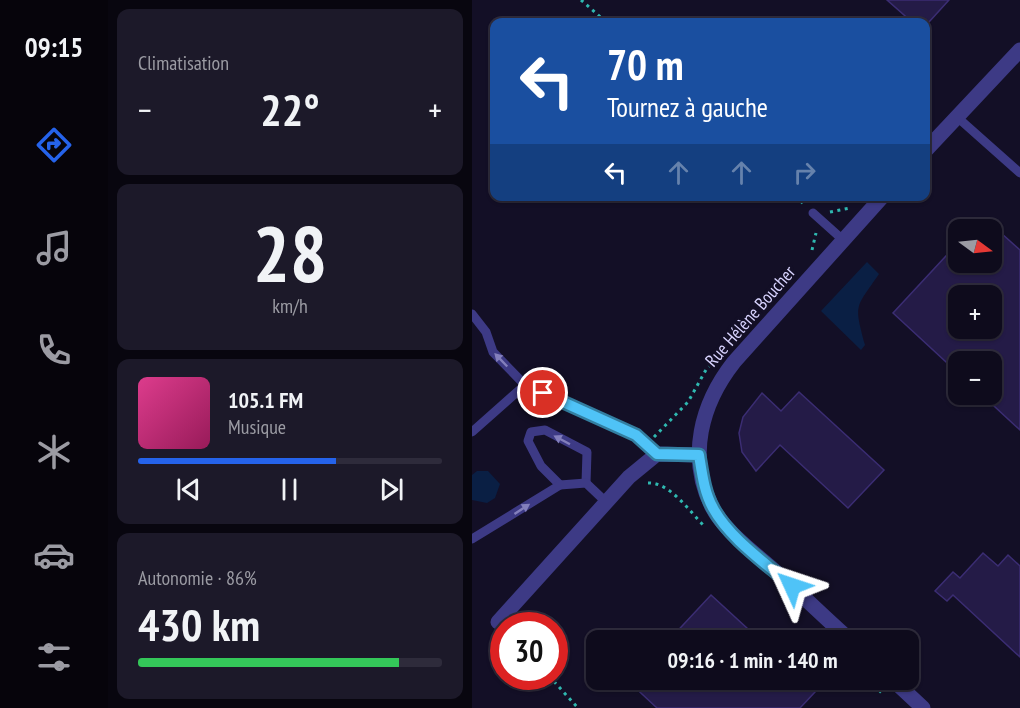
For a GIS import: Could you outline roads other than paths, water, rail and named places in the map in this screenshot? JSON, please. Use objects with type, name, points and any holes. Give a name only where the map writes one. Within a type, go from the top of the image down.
[{"type":"street","points":[[930,146],[1020,50]]},
{"type":"street","name":"Rue Hélène Boucher","points":[[839,630],[742,543],[713,509],[703,483],[699,455],[701,428],[706,407],[718,382],[842,239],[878,201]]},
{"type":"street","points":[[507,612],[629,477],[657,454],[699,455]]},
{"type":"street","points":[[903,690],[924,708]]},
{"type":"lane","points":[[957,117],[1020,172]]},
{"type":"lane","points":[[813,213],[842,239]]},
{"type":"lane","points":[[472,314],[486,332],[493,352],[525,385],[636,435],[657,454]]},
{"type":"lane","points":[[472,432],[525,385]]},
{"type":"lane","points":[[560,485],[541,466],[528,441],[531,432],[545,430],[587,452],[586,483]]},
{"type":"lane","points":[[472,539],[560,485],[586,483],[606,502]]},
{"type":"water","points":[[867,262],[879,274],[859,307],[859,321],[865,345],[861,350],[821,311]]},
{"type":"water","points":[[477,471],[488,471],[500,484],[495,498],[487,503],[472,500],[472,475]]}]
